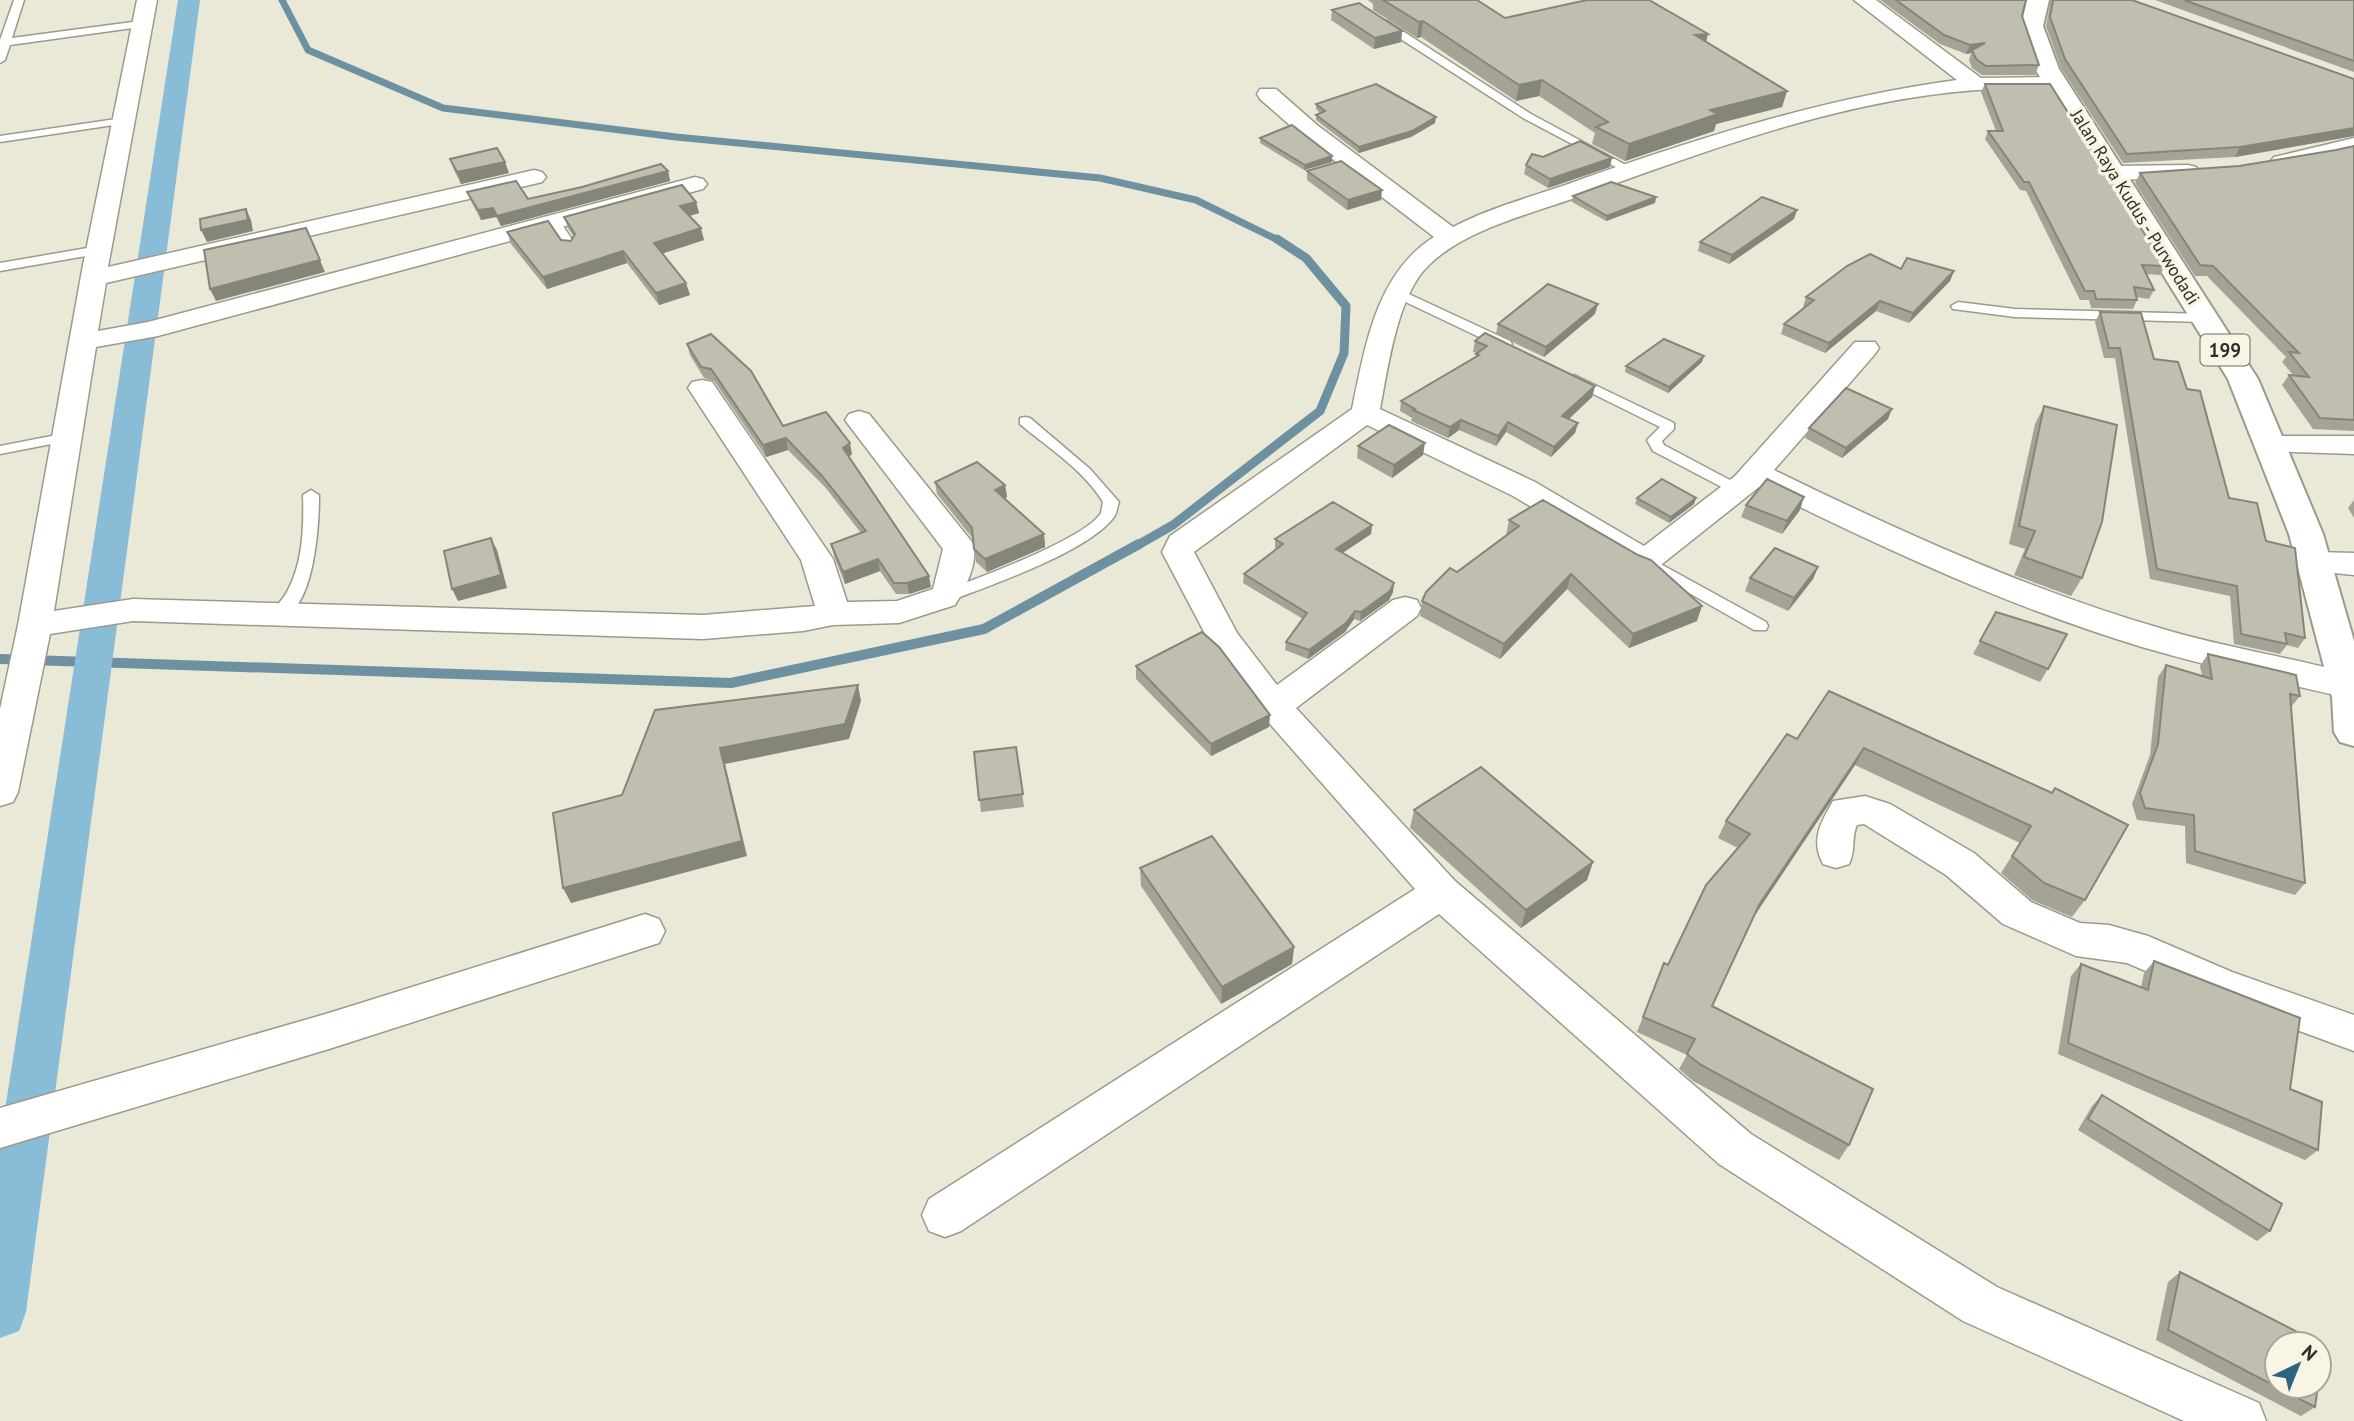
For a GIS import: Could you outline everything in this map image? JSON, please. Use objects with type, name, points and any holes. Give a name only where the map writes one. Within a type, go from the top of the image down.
[{"type":"main road","name":"Jalan Raya Kudus - Purwodadi","points":[[2038,0],[2031,15],[2031,34],[2056,83],[2243,379],[2306,534],[2348,686],[2354,732]]},
{"type":"street","points":[[1864,0],[1976,84]]},
{"type":"street","points":[[0,792],[22,663],[68,437],[91,340],[94,278],[143,12]]},
{"type":"street","points":[[2056,83],[1976,84],[1915,91],[1852,104],[1631,171],[1492,219],[1453,239],[1418,261],[1398,293],[1376,361],[1364,413],[1179,547],[1178,552],[1224,639],[1274,706],[1441,892],[1735,1149],[1980,1304],[2241,1421]]},
{"type":"street","points":[[1268,94],[1309,130],[1453,239]]},
{"type":"street","points":[[2264,164],[2349,150]]},
{"type":"street","points":[[2114,173],[2174,174],[2214,169]]},
{"type":"street","points":[[94,278],[534,177]]},
{"type":"street","points":[[91,340],[149,330],[695,184]]},
{"type":"street","points":[[1364,413],[1524,489],[1646,561],[1747,481],[1866,348]]},
{"type":"street","points":[[702,388],[817,559],[833,614]]},
{"type":"street","points":[[22,663],[70,621],[132,610],[703,627],[803,620],[833,614],[899,612],[944,597],[950,587],[958,549],[956,542],[859,419]]},
{"type":"street","points":[[2271,445],[2354,444]]},
{"type":"street","points":[[1747,481],[1831,510],[1965,568],[2108,623],[2154,638],[2348,686]]},
{"type":"street","points":[[2315,563],[2354,564]]},
{"type":"street","points":[[1274,706],[1405,608]]},
{"type":"street","points":[[1836,853],[1836,829],[1846,811],[1865,810],[1877,814],[1960,864],[2017,913],[2076,939],[2134,948],[2218,984],[2354,1033]]},
{"type":"street","points":[[945,1215],[1441,892]]},
{"type":"street","points":[[0,1128],[329,1031],[645,931]]},
{"type":"lane","points":[[0,60],[3,42],[19,0]]},
{"type":"lane","points":[[3,42],[143,12]]},
{"type":"lane","points":[[1374,18],[1527,116],[1631,171]]},
{"type":"lane","points":[[0,139],[122,125]]},
{"type":"lane","points":[[0,146],[122,125]]},
{"type":"lane","points":[[555,223],[571,247]]},
{"type":"lane","points":[[0,267],[99,250]]},
{"type":"lane","points":[[1398,293],[1520,352]]},
{"type":"lane","points":[[1958,306],[2028,314],[2205,318]]},
{"type":"lane","points":[[1566,374],[1669,426],[1654,440],[1658,448],[1747,481]]},
{"type":"lane","points":[[944,597],[1032,561],[1074,540],[1109,515],[1112,506],[1110,499],[1096,483],[1025,421]]},
{"type":"lane","points":[[0,450],[68,437]]},
{"type":"lane","points":[[280,613],[298,591],[312,520],[311,495]]},
{"type":"lane","points":[[1646,561],[1759,626]]},
{"type":"building","points":[[1383,0],[1477,0],[1505,18],[1587,0],[1649,0],[1708,34],[1695,35],[1787,91],[1710,110],[1718,114],[1629,144],[1596,127],[1608,122],[1542,80],[1519,85],[1423,21],[1419,22]]},
{"type":"building","points":[[1896,0],[2026,0],[2022,16],[2039,65],[1986,66],[1976,59],[1972,50],[1985,43],[1970,45],[1944,35]]},
{"type":"building","points":[[2053,0],[2132,0],[2354,79],[2354,128],[2240,147],[2127,154],[2065,59],[2050,17]]},
{"type":"building","points":[[2184,0],[2354,0],[2354,61]]},
{"type":"building","points":[[1359,3],[1402,31],[1375,38],[1332,10]]},
{"type":"building","points":[[1376,84],[1436,117],[1412,131],[1359,147],[1316,115],[1325,111],[1316,104]]},
{"type":"building","points":[[1985,84],[2050,84],[2165,266],[2142,265],[2154,290],[2134,287],[2137,300],[2096,299],[2094,291],[2085,291],[2029,182],[2024,182],[1988,131],[2003,131]]},
{"type":"building","points":[[1292,125],[1332,156],[1305,165],[1260,138]]},
{"type":"building","points":[[1580,141],[1612,158],[1550,179],[1526,165],[1532,154],[1543,157]]},
{"type":"building","points":[[2354,146],[2354,420],[2320,418],[2289,375],[2309,377],[2289,352],[2299,353],[2213,266],[2200,265],[2140,173],[2239,166]]},
{"type":"building","points":[[497,148],[505,162],[457,172],[450,159]]},
{"type":"building","points":[[1341,161],[1382,190],[1348,200],[1307,171]]},
{"type":"building","points":[[661,164],[668,171],[497,216],[493,208],[478,210],[467,192],[516,181],[528,199],[582,187]]},
{"type":"building","points":[[1611,182],[1656,197],[1607,216],[1573,196]]},
{"type":"building","points":[[682,185],[696,202],[680,206],[701,228],[654,243],[686,283],[656,293],[623,251],[543,277],[507,232],[548,221],[561,240],[571,241],[575,234],[564,217]]},
{"type":"building","points":[[1762,197],[1797,210],[1732,255],[1700,242]]},
{"type":"building","points":[[246,209],[248,220],[201,230],[200,219]]},
{"type":"building","points":[[306,228],[320,260],[210,289],[204,250]]},
{"type":"building","points":[[1870,254],[1901,269],[1907,258],[1954,271],[1913,313],[1880,301],[1829,343],[1784,324],[1814,300],[1806,297],[1847,266]]},
{"type":"building","points":[[1548,284],[1598,304],[1546,347],[1498,324]]},
{"type":"building","points":[[2100,312],[2141,313],[2154,359],[2178,362],[2187,389],[2200,391],[2229,498],[2257,503],[2266,541],[2295,548],[2305,638],[2285,633],[2287,644],[2241,634],[2237,586],[2157,569],[2120,348],[2109,348]]},
{"type":"building","points":[[1485,333],[1595,386],[1562,416],[1578,423],[1554,447],[1508,422],[1498,436],[1461,420],[1450,427],[1413,410],[1415,409],[1401,401],[1479,355],[1476,354],[1487,346],[1475,341]]},
{"type":"building","points":[[711,334],[751,371],[783,426],[826,412],[850,443],[843,448],[929,576],[907,583],[894,583],[878,559],[843,572],[831,544],[866,531],[822,476],[786,438],[763,445],[711,369],[701,367],[687,344]]},
{"type":"building","points":[[1664,339],[1704,356],[1669,387],[1626,366]]},
{"type":"building","points":[[1846,388],[1892,409],[1846,448],[1809,428]]},
{"type":"building","points":[[2044,406],[2117,425],[2102,522],[2082,578],[2024,557],[2035,531],[2019,526]]},
{"type":"building","points":[[1389,425],[1425,443],[1394,465],[1358,446]]},
{"type":"building","points":[[977,462],[1005,485],[995,490],[1044,534],[985,559],[974,549],[972,528],[935,482]]},
{"type":"building","points":[[1662,479],[1696,498],[1671,517],[1637,498]]},
{"type":"building","points":[[1767,479],[1804,497],[1787,521],[1746,505]]},
{"type":"building","points":[[1543,500],[1651,560],[1702,606],[1633,634],[1571,574],[1504,644],[1422,601],[1426,592],[1450,568],[1457,572],[1519,526],[1509,520]]},
{"type":"building","points":[[1333,502],[1372,525],[1336,549],[1394,583],[1390,591],[1361,612],[1355,611],[1346,623],[1309,650],[1286,642],[1307,613],[1244,574],[1283,544],[1275,539]]},
{"type":"building","points":[[491,538],[501,575],[452,589],[444,551]]},
{"type":"building","points":[[1775,548],[1818,567],[1794,598],[1750,578]]},
{"type":"building","points":[[1996,612],[2067,634],[2048,669],[1980,641]]},
{"type":"building","points":[[1202,632],[1219,647],[1270,715],[1211,744],[1136,666]]},
{"type":"building","points":[[2208,654],[2296,675],[2300,696],[2290,694],[2305,883],[2195,851],[2194,815],[2145,808],[2140,793],[2158,744],[2166,665],[2212,679]]},
{"type":"building","points":[[858,685],[845,724],[720,748],[742,841],[563,888],[553,813],[622,795],[655,710]]},
{"type":"building","points":[[1829,691],[2052,793],[2055,788],[2128,825],[2085,900],[2044,883],[2012,856],[2031,826],[1864,748],[1759,905],[1712,1006],[1873,1089],[1849,1145],[1701,1065],[1687,1054],[1695,1039],[1643,1017],[1664,963],[1668,965],[1706,885],[1750,834],[1726,821],[1787,734],[1797,739]]},
{"type":"building","points":[[1016,747],[1023,794],[979,800],[974,752]]},
{"type":"building","points":[[1481,767],[1593,862],[1526,910],[1414,810]]},
{"type":"building","points":[[1212,836],[1294,947],[1222,987],[1140,868]]},
{"type":"building","points":[[2154,961],[2300,1018],[2290,1089],[2322,1102],[2318,1150],[2068,1043],[2081,964],[2148,990]]},
{"type":"building","points":[[2102,1095],[2282,1204],[2270,1231],[2088,1119]]},
{"type":"building","points":[[2180,1272],[2294,1330],[2263,1330],[2263,1380],[2168,1330]]},
{"type":"building","points":[[2302,1400],[2316,1400],[2315,1407]]},
{"type":"waterway","points":[[0,1312],[189,0]]},
{"type":"waterway","points":[[282,0],[308,50],[443,108],[676,137],[1100,178],[1196,200],[1280,241]]},
{"type":"waterway","points":[[1136,546],[1173,525],[1320,411],[1344,353],[1346,306],[1306,258],[1277,239]]},
{"type":"waterway","points":[[0,659],[731,683],[984,629],[1139,544]]}]
